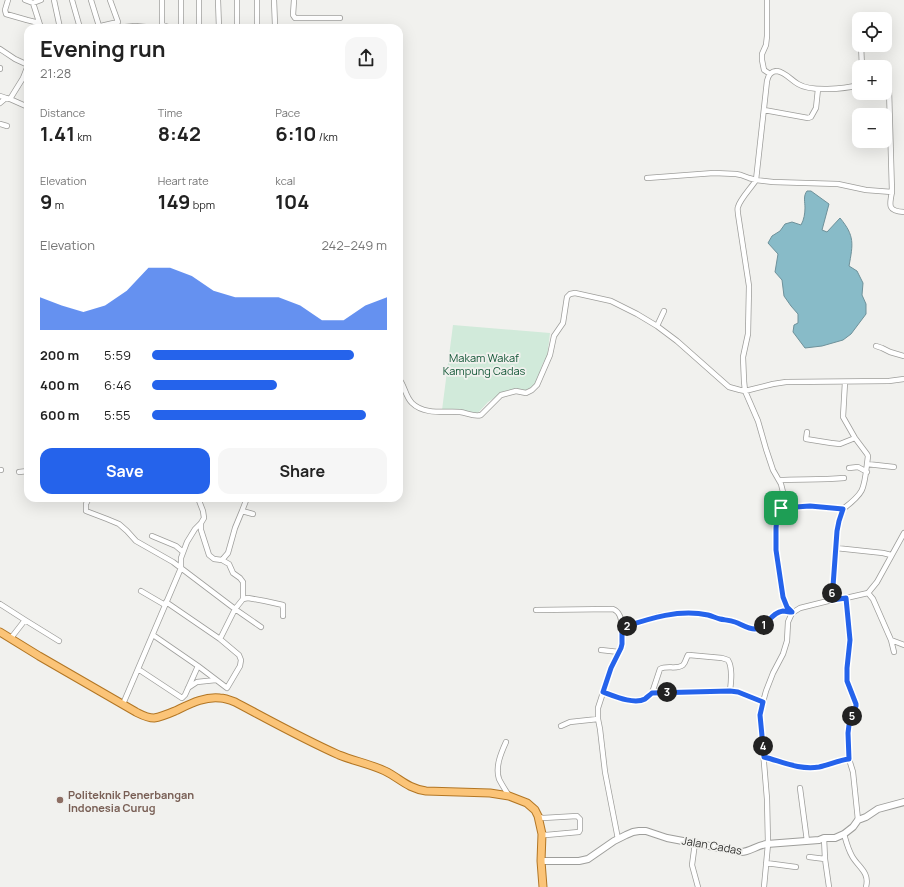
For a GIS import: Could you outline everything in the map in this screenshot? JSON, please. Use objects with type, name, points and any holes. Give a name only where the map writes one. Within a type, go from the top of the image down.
[{"type":"main road","points":[[0,632],[143,715],[154,718],[204,700],[215,698],[227,699],[339,755],[385,771],[416,789],[426,791],[490,793],[509,796],[527,803],[535,810],[538,816],[542,834],[542,887]]},
{"type":"street","points":[[8,0],[5,10],[6,14],[35,24]]},
{"type":"street","points":[[25,0],[34,3],[42,0]]},
{"type":"street","points":[[54,0],[59,24]]},
{"type":"street","points":[[72,0],[79,24]]},
{"type":"street","points":[[91,0],[98,24]]},
{"type":"street","points":[[108,24],[118,22],[110,0]]},
{"type":"street","points":[[162,0],[162,24]]},
{"type":"street","points":[[181,0],[181,24]]},
{"type":"street","points":[[199,0],[199,24]]},
{"type":"street","points":[[218,0],[219,24]]},
{"type":"street","points":[[237,0],[237,24]]},
{"type":"street","points":[[257,0],[257,24]]},
{"type":"street","points":[[274,0],[275,24]]},
{"type":"street","points":[[294,0],[293,15],[295,18],[340,18]]},
{"type":"street","points":[[767,0],[767,36],[766,45],[762,54],[762,60],[764,70],[770,74]]},
{"type":"street","points":[[34,3],[39,24]]},
{"type":"street","points":[[0,49],[24,63]]},
{"type":"street","points":[[792,612],[787,607],[783,597],[776,550],[777,518],[781,508],[784,492],[773,470],[758,422],[745,391],[743,357],[748,334],[749,286],[738,207],[756,180],[767,81],[770,74],[773,72],[781,72],[804,87],[818,90],[852,86]]},
{"type":"street","points":[[0,103],[8,98],[24,75]]},
{"type":"street","points":[[764,110],[808,118],[811,117],[816,108],[818,90]]},
{"type":"street","points":[[0,96],[24,105]]},
{"type":"street","points":[[889,100],[892,192],[890,202],[891,209],[896,212],[904,212]]},
{"type":"street","points":[[0,124],[8,126]]},
{"type":"street","points":[[647,178],[714,173],[739,174],[756,180],[785,183],[838,184],[866,190],[892,192]]},
{"type":"street","points":[[403,385],[408,399],[420,408],[434,412],[460,412],[480,416],[501,395],[516,391],[524,393],[528,392],[538,385],[550,355],[554,336],[563,323],[567,299],[570,294],[575,293],[611,301],[637,314],[657,326],[677,341],[725,384],[735,389],[745,391],[786,382],[888,382],[904,379]]},
{"type":"street","points":[[657,326],[664,311]]},
{"type":"street","points":[[876,346],[904,356]]},
{"type":"street","points":[[832,600],[839,521],[843,509],[862,491],[866,481],[868,464],[868,455],[855,438],[843,417],[845,382]]},
{"type":"street","points":[[807,432],[806,438],[831,443],[840,444],[855,438]]},
{"type":"street","points":[[868,464],[894,467]]},
{"type":"street","points":[[849,468],[858,466],[866,472]]},
{"type":"street","points":[[19,472],[24,471]]},
{"type":"street","points":[[779,480],[823,480],[844,478]]},
{"type":"street","points":[[87,502],[86,511],[119,524],[136,541],[173,562],[261,627]]},
{"type":"street","points":[[123,704],[181,568],[181,558],[183,552],[192,534],[204,518],[200,502]]},
{"type":"street","points":[[222,560],[228,553],[235,528],[245,502]]},
{"type":"street","points":[[781,508],[810,506],[843,509]]},
{"type":"street","points":[[242,511],[253,514]]},
{"type":"street","points":[[201,523],[201,530],[209,555],[214,559],[222,560],[230,564],[234,573],[242,580],[243,600]]},
{"type":"street","points":[[622,629],[658,616],[684,613],[708,615],[756,629],[762,627],[778,613],[783,611],[792,612],[800,608],[868,593],[877,582],[904,533]]},
{"type":"street","points":[[152,536],[176,546],[183,552]]},
{"type":"street","points":[[836,548],[891,555]]},
{"type":"street","points":[[141,591],[165,603],[220,639],[236,652],[241,660],[240,666],[227,690],[198,666],[153,635]]},
{"type":"street","points":[[868,593],[873,599],[891,640],[894,652]]},
{"type":"street","points":[[220,639],[235,608],[243,600],[248,598],[283,605],[283,616]]},
{"type":"street","points":[[846,598],[850,640],[847,681],[856,704],[849,725],[849,759],[854,779],[858,820]]},
{"type":"street","points":[[0,604],[59,642]]},
{"type":"street","points":[[536,610],[616,609],[619,612],[622,622],[622,644],[611,668],[598,708],[605,772],[618,839]]},
{"type":"street","points":[[764,887],[768,844],[767,799],[760,715],[773,674],[783,654],[787,641],[788,622],[792,612]]},
{"type":"street","points":[[11,638],[25,620]]},
{"type":"street","points":[[891,640],[904,645]]},
{"type":"street","points":[[601,650],[619,652]]},
{"type":"street","points":[[603,692],[634,701],[645,699],[652,693],[661,668],[682,666],[688,655],[722,658],[728,660],[731,667],[730,691]]},
{"type":"street","points":[[138,669],[182,698],[185,695],[198,666]]},
{"type":"street","points":[[188,688],[197,682],[216,680]]},
{"type":"street","points":[[652,693],[730,691],[738,692],[763,702]]},
{"type":"street","points":[[561,726],[570,722],[598,719]]},
{"type":"street","points":[[506,742],[501,754],[498,770],[500,780],[509,796]]},
{"type":"street","points":[[764,757],[796,767],[811,768],[849,759]]},
{"type":"street","points":[[800,788],[807,840]]},
{"type":"street","points":[[866,887],[866,875],[851,855],[844,834],[853,827],[858,820],[866,817],[878,809],[904,802]]},
{"type":"street","points":[[538,816],[543,818],[577,816],[580,819],[579,832],[542,834]]},
{"type":"street","name":"Jalan Cadas","points":[[541,861],[579,861],[588,859],[618,839],[633,832],[646,831],[667,838],[741,852],[768,844],[835,838],[844,834]]},
{"type":"street","points":[[824,838],[829,887]]},
{"type":"street","points":[[695,843],[692,864],[698,887]]},
{"type":"street","points":[[809,857],[825,859]]},
{"type":"street","points":[[766,863],[796,867]]},
{"type":"green space","name":"Makam Wakaf Kampung Cadas","points":[[453,325],[550,333],[547,358],[543,363],[536,383],[532,389],[525,391],[505,391],[488,402],[476,415],[457,410],[442,410]]},
{"type":"water","points":[[807,191],[811,191],[829,204],[822,230],[827,232],[840,218],[848,230],[852,240],[849,266],[857,271],[863,283],[862,295],[866,304],[866,314],[851,334],[843,340],[822,346],[805,348],[793,332],[794,325],[798,323],[798,314],[784,296],[782,280],[775,272],[778,254],[768,243],[772,236],[780,231],[785,224],[792,222],[801,225],[805,214],[805,197]]},
{"type":"place","name":"Politeknik Penerbangan Indonesia Curug","points":[[60,800]]},
{"type":"route","points":[[810,506],[843,509],[837,531],[832,600],[846,598],[850,640],[847,681],[856,706],[849,725],[849,759],[811,768],[796,767],[764,757],[760,715],[763,702],[738,692],[662,692],[652,693],[645,699],[634,701],[603,692],[611,668],[621,648],[622,629],[624,627],[667,614],[688,613],[708,615],[756,629],[762,627],[778,613],[783,611],[792,612],[787,607],[783,597],[776,550],[777,518],[781,508],[810,506]]}]
